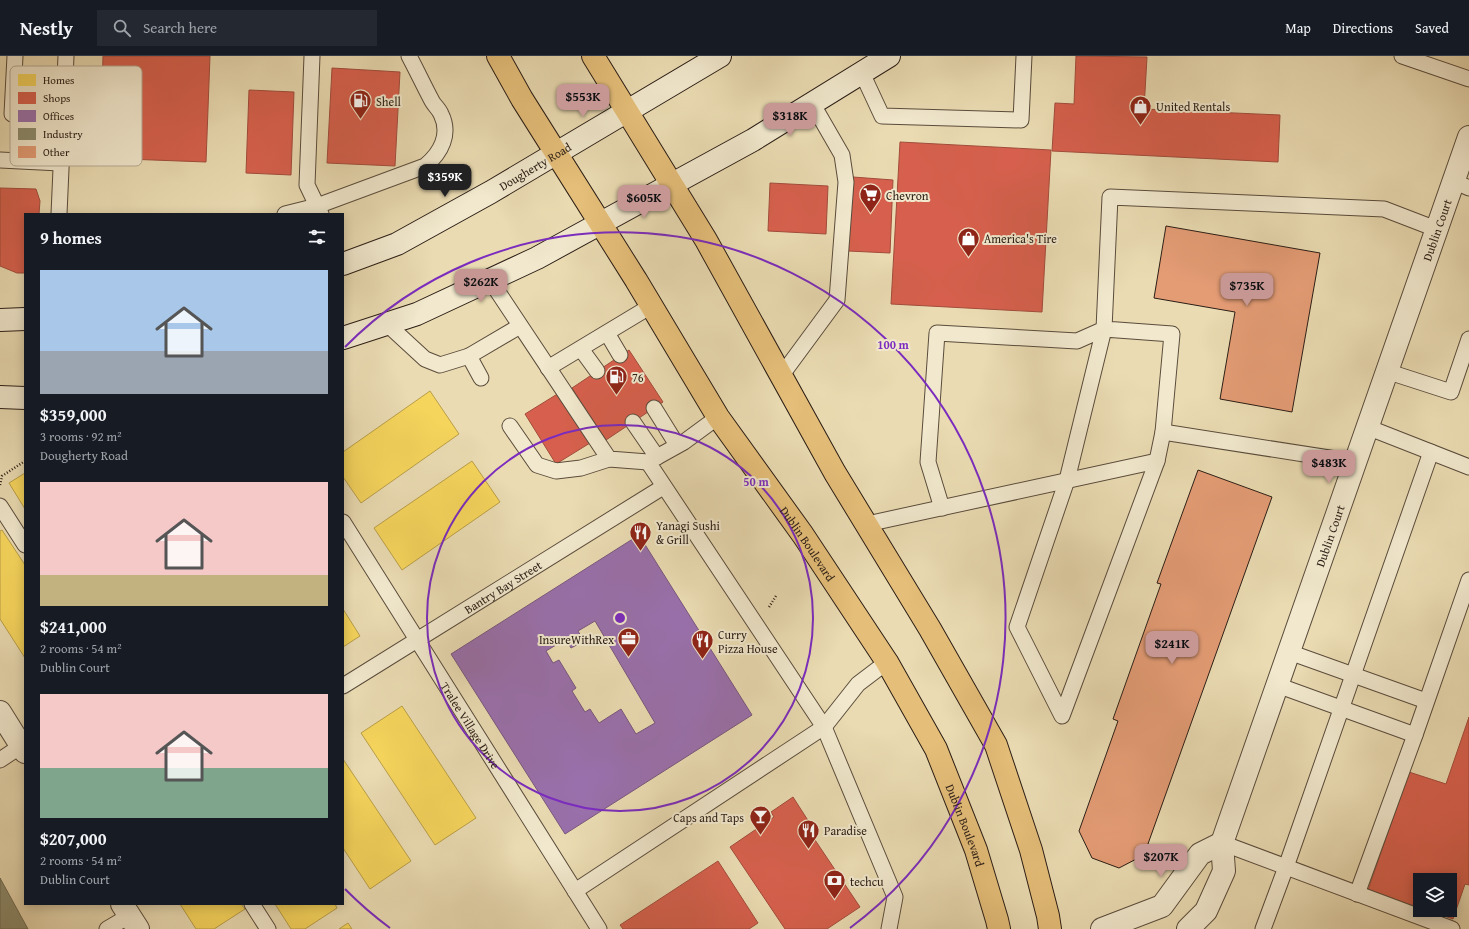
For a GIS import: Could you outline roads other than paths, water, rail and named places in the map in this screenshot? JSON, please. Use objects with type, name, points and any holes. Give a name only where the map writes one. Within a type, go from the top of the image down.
[{"type":"main road","name":"Dublin Boulevard","points":[[498,56],[522,99],[652,306],[718,417],[803,535],[887,662],[936,749],[976,850],[999,929]]},
{"type":"main road","points":[[593,56],[706,240],[835,473],[930,629],[996,746],[1031,850],[1050,929]]},
{"type":"main road","name":"Dougherty Road","points":[[344,264],[397,244],[491,192],[720,56]]},
{"type":"main road","points":[[344,338],[417,314],[537,258],[753,140],[889,56]]},
{"type":"main road","name":"Dublin Court","points":[[1188,929],[1206,911],[1224,871],[1222,843],[1436,229],[1461,185],[1469,137]]},
{"type":"main road","points":[[0,320],[24,319]]},
{"type":"main road","points":[[0,397],[24,398]]},
{"type":"main road","points":[[0,712],[23,749]]},
{"type":"main road","points":[[1102,929],[1162,906],[1200,854],[1222,843]]},
{"type":"lane","points":[[14,66],[15,56]]},
{"type":"lane","points":[[65,66],[66,56]]},
{"type":"lane","points":[[312,56],[307,185],[319,210]]},
{"type":"lane","points":[[294,213],[319,210],[425,166],[435,158],[441,148],[444,137],[444,125],[441,114],[434,104],[409,56]]},
{"type":"lane","points":[[862,73],[882,116],[1021,120],[1024,56]]},
{"type":"lane","points":[[1402,56],[1469,79]]},
{"type":"lane","points":[[781,376],[837,300],[846,182],[842,155],[812,103]]},
{"type":"lane","points":[[0,160],[10,160]]},
{"type":"lane","points":[[59,213],[60,166]]},
{"type":"lane","points":[[942,508],[928,462],[937,333],[1077,341],[1104,329],[1172,334],[1163,432],[1157,461],[1062,716],[1017,628],[1067,480],[1104,329],[1110,197],[1384,209],[1436,229]]},
{"type":"lane","points":[[490,280],[609,459]]},
{"type":"lane","points":[[548,368],[652,306]]},
{"type":"lane","points":[[387,324],[425,359],[440,365],[469,356],[520,326]]},
{"type":"lane","points":[[607,333],[620,355]]},
{"type":"lane","points":[[1386,371],[1451,392],[1469,339]]},
{"type":"lane","points":[[581,349],[597,371]]},
{"type":"lane","points":[[469,356],[481,378]]},
{"type":"lane","points":[[654,408],[677,445]]},
{"type":"lane","points":[[510,426],[538,465],[556,471],[581,468],[609,459],[652,460],[718,417]]},
{"type":"lane","points":[[633,422],[652,460],[663,488],[824,727],[895,897],[889,929]]},
{"type":"lane","points":[[1367,427],[1469,467]]},
{"type":"lane","points":[[1163,432],[1355,462]]},
{"type":"lane","points":[[1262,929],[1286,867],[1342,709],[1431,452]]},
{"type":"lane","points":[[867,524],[1157,461]]},
{"type":"lane","name":"Bantry Bay Street","points":[[344,685],[663,488]]},
{"type":"lane","points":[[0,506],[24,543]]},
{"type":"lane","name":"Tralee Village Drive","points":[[344,524],[599,929]]},
{"type":"lane","points":[[1357,894],[1415,735],[1469,580]]},
{"type":"lane","points":[[1289,652],[1426,701]]},
{"type":"lane","points":[[575,891],[824,727],[858,684],[887,662]]},
{"type":"lane","points":[[1277,686],[1415,735]]},
{"type":"lane","points":[[0,760],[23,749]]},
{"type":"lane","points":[[1222,843],[1452,929]]},
{"type":"lane","points":[[253,905],[268,929]]},
{"type":"lane","points":[[107,929],[129,916]]},
{"type":"place","name":"Shell","points":[[361,120]]},
{"type":"place","name":"United Rentals","points":[[1141,126]]},
{"type":"place","name":"Chevron","points":[[871,214]]},
{"type":"place","name":"America's Tire","points":[[969,258]]},
{"type":"place","name":"76","points":[[616,396]]},
{"type":"place","name":"Yanagi Sushi & Grill","points":[[640,552]]},
{"type":"place","name":"InsureWithRex","points":[[629,658]]},
{"type":"place","name":"Curry Pizza House","points":[[703,660]]},
{"type":"place","name":"Caps and Taps","points":[[760,836]]},
{"type":"place","name":"Paradise","points":[[808,850]]},
{"type":"place","name":"techcu","points":[[835,900]]}]
